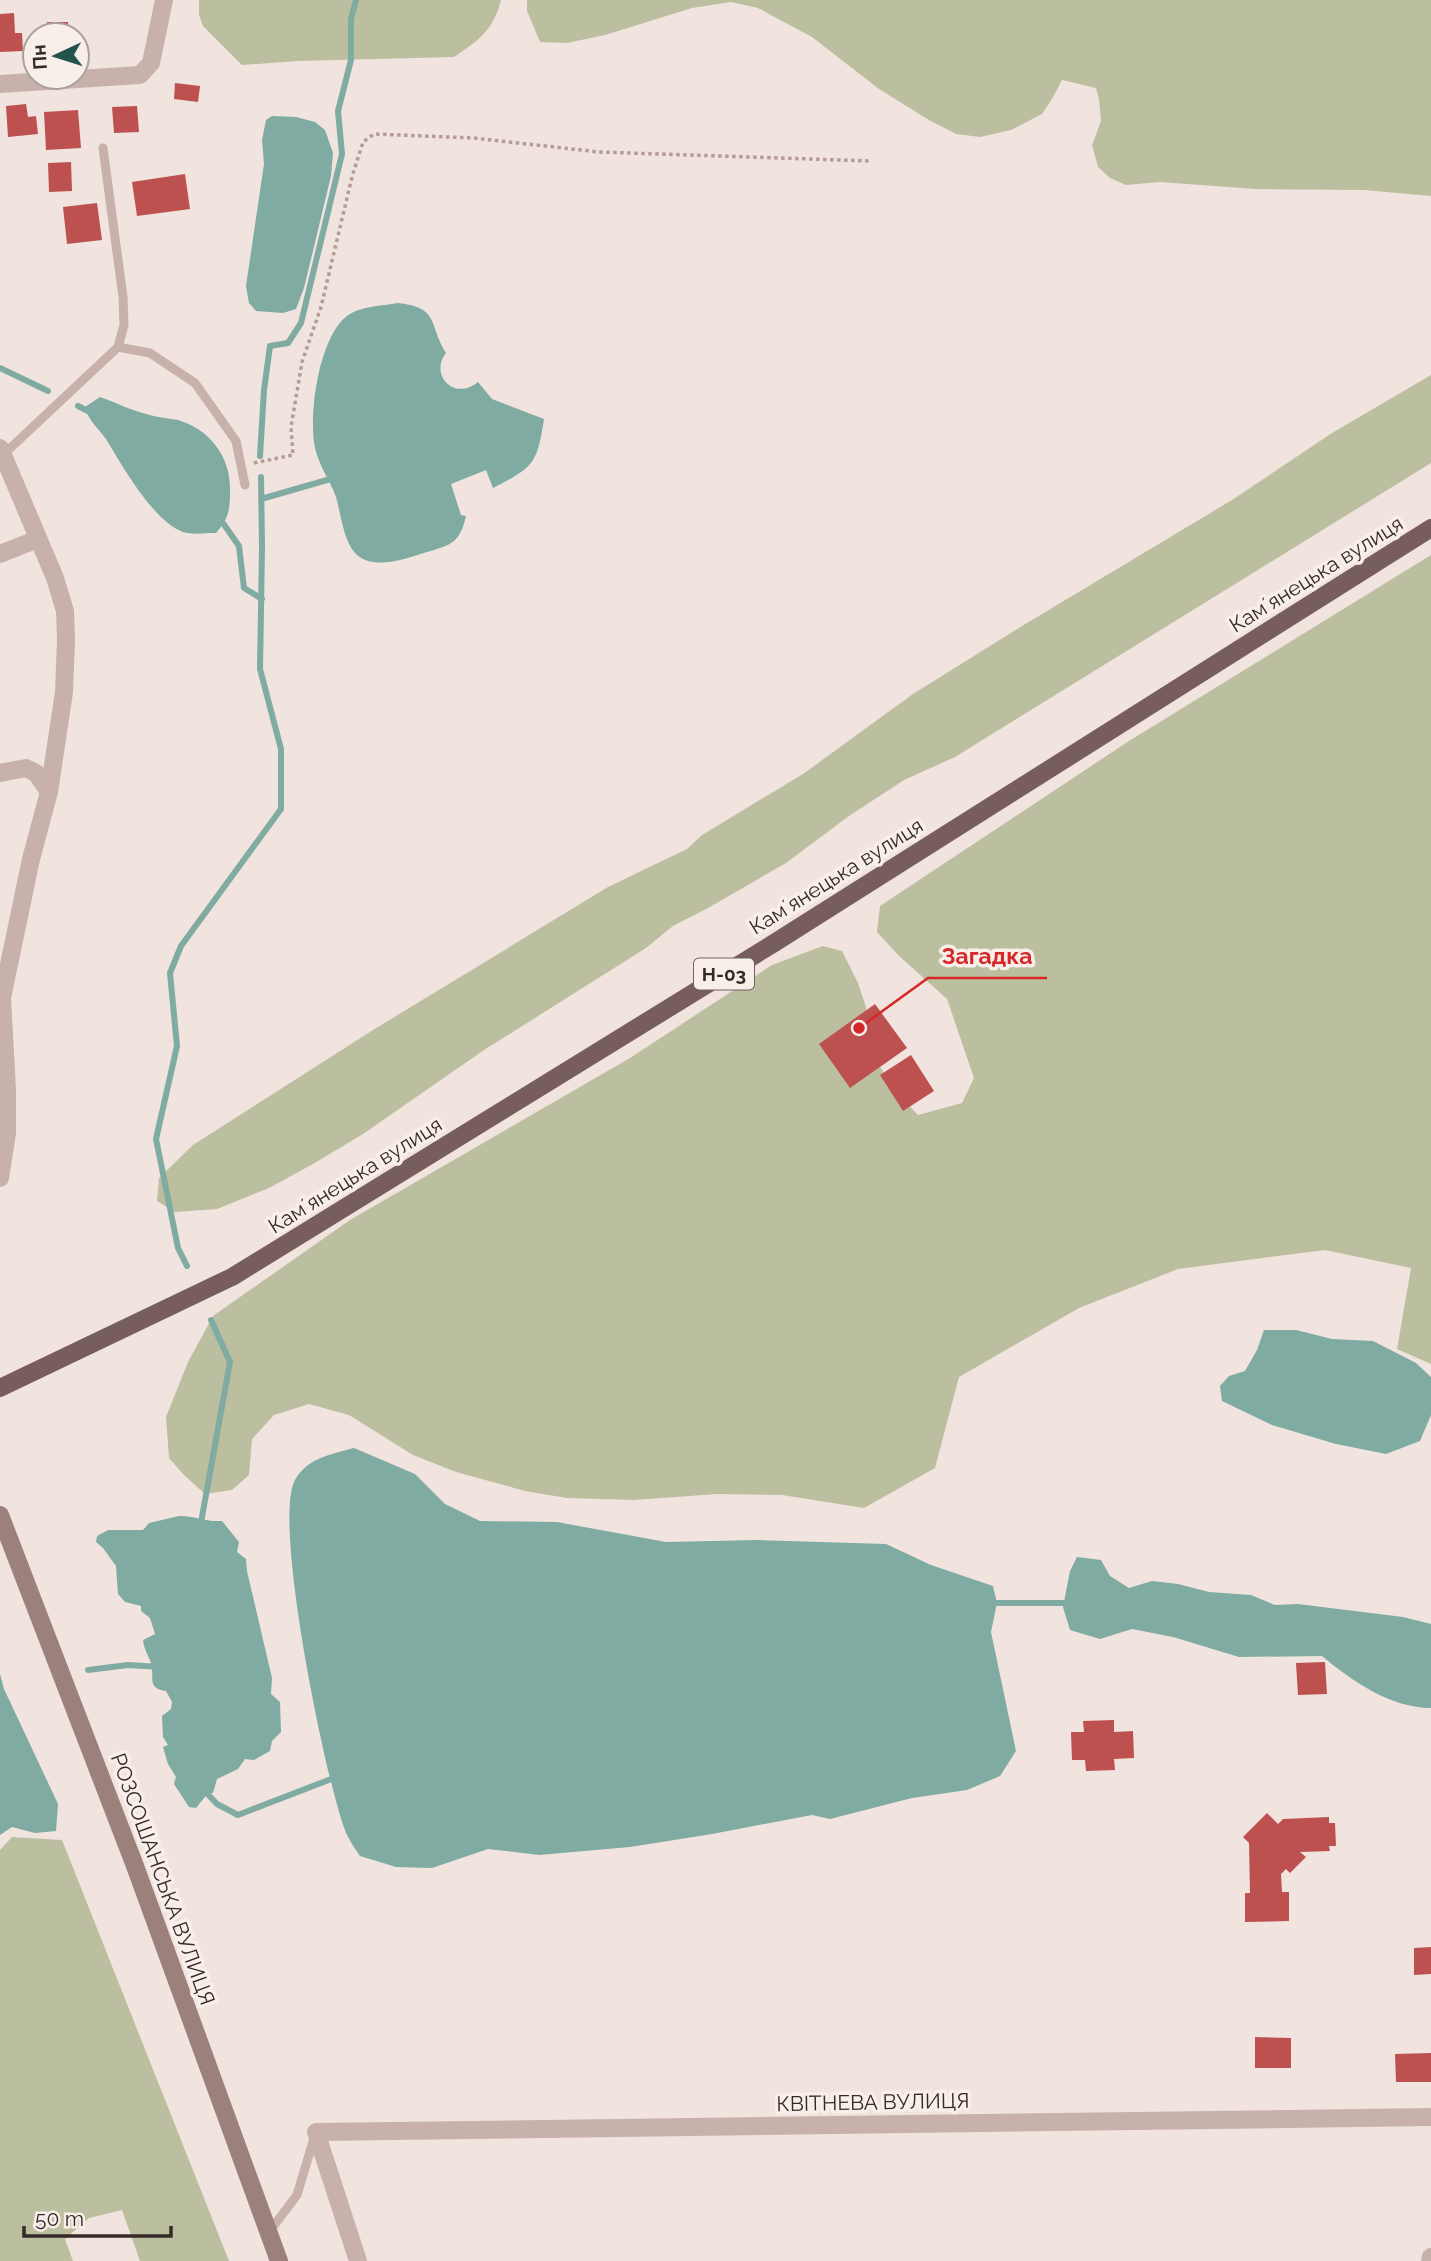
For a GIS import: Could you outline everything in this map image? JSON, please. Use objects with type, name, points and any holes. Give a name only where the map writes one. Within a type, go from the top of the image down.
[{"type":"main road","name":"Камʼянецька вулиця","points":[[0,1388],[232,1277],[771,945],[1431,528]]},
{"type":"street","points":[[0,84],[140,75],[151,63],[164,0]]},
{"type":"street","points":[[0,1178],[7,1133],[1,998],[49,792],[64,692],[65,611],[55,578],[2,451]]},
{"type":"street","points":[[0,554],[38,539]]},
{"type":"street","points":[[0,773],[26,768],[36,773],[49,792]]},
{"type":"street","name":"РОЗСОШАНСЬКА ВУЛИЦЯ","points":[[0,1516],[135,1866],[279,2261]]},
{"type":"street","name":"КВІТНЕВА ВУЛИЦЯ","points":[[316,2132],[1431,2117]]},
{"type":"street","points":[[316,2132],[358,2261]]},
{"type":"lane","points":[[2,451],[118,347],[124,325],[123,297],[103,148]]},
{"type":"lane","points":[[118,347],[150,353],[195,383],[236,440],[246,485]]},
{"type":"lane","points":[[269,2232],[297,2195],[316,2132]]},
{"type":"path","points":[[242,466],[293,455],[290,427],[302,362],[321,307],[363,142],[374,134],[473,138],[599,152],[870,161]]},
{"type":"green space","points":[[199,0],[501,0],[494,20],[484,34],[454,57],[242,65],[203,26],[199,15]]},
{"type":"green space","points":[[527,0],[1431,0],[1431,196],[1364,190],[1255,189],[1160,182],[1126,185],[1110,178],[1098,167],[1092,145],[1101,121],[1096,88],[1062,80],[1042,114],[1011,130],[980,137],[956,134],[879,89],[812,37],[758,8],[731,2],[692,8],[605,35],[567,43],[540,42],[527,11]]},
{"type":"green space","points":[[1431,375],[1431,463],[955,757],[904,780],[849,816],[786,863],[673,926],[646,948],[484,1050],[363,1134],[313,1164],[269,1188],[217,1209],[175,1212],[157,1201],[159,1178],[193,1145],[373,1030],[608,887],[687,849],[702,835],[803,774],[913,694],[1232,500],[1332,433]]},
{"type":"green space","points":[[1431,555],[1431,1364],[1397,1349],[1411,1268],[1325,1250],[1178,1269],[1079,1308],[959,1377],[935,1468],[864,1508],[782,1495],[717,1494],[634,1500],[567,1498],[525,1491],[456,1472],[413,1455],[349,1415],[309,1404],[274,1415],[252,1439],[249,1475],[232,1490],[205,1494],[169,1458],[166,1417],[188,1362],[213,1316],[350,1220],[630,1058],[772,965],[823,946],[842,951],[858,983],[866,1007],[869,1047],[893,1089],[918,1115],[962,1103],[974,1078],[947,999],[877,932],[880,906],[1129,741]]},
{"type":"green space","points":[[12,1837],[62,1840],[229,2261],[140,2261],[122,2210],[89,2218],[65,2239],[73,2261],[0,2261],[0,1850]]},
{"type":"water","points":[[272,116],[296,117],[315,122],[325,130],[333,153],[331,176],[304,288],[296,309],[283,313],[256,311],[249,303],[246,286],[264,164],[262,140],[266,120]]},
{"type":"water","points":[[398,303],[421,309],[431,319],[446,353],[440,369],[447,383],[460,389],[478,382],[492,399],[544,419],[536,455],[517,475],[493,488],[486,470],[451,484],[461,515],[466,516],[461,532],[454,541],[410,557],[380,563],[362,559],[348,541],[336,497],[315,448],[313,416],[323,358],[337,326],[358,310]]},
{"type":"water","points":[[100,397],[140,412],[189,424],[216,445],[229,476],[230,501],[224,522],[216,533],[183,532],[172,526],[150,505],[86,412],[85,407]]},
{"type":"water","points":[[1264,1330],[1296,1330],[1332,1339],[1373,1341],[1416,1363],[1431,1377],[1431,1415],[1420,1441],[1386,1454],[1336,1444],[1272,1425],[1222,1401],[1220,1386],[1229,1376],[1245,1371]]},
{"type":"water","points":[[354,1448],[415,1474],[445,1504],[480,1521],[557,1522],[666,1542],[758,1540],[886,1544],[931,1565],[993,1586],[997,1603],[991,1632],[1016,1751],[1000,1776],[967,1790],[912,1798],[830,1819],[812,1815],[630,1847],[539,1855],[488,1849],[432,1868],[396,1867],[360,1856],[346,1833],[326,1762],[304,1653],[290,1545],[290,1505],[295,1480],[313,1462]]},
{"type":"water","points":[[179,1516],[222,1521],[239,1542],[237,1552],[246,1559],[272,1678],[271,1694],[280,1702],[281,1732],[272,1741],[270,1751],[254,1760],[245,1759],[238,1769],[217,1779],[213,1793],[208,1793],[196,1808],[189,1807],[174,1784],[176,1777],[168,1764],[163,1747],[168,1745],[163,1737],[162,1716],[171,1709],[172,1702],[166,1691],[154,1685],[151,1663],[143,1640],[155,1634],[150,1618],[141,1611],[141,1606],[125,1602],[118,1594],[116,1566],[96,1542],[97,1536],[108,1530],[143,1530],[149,1523]]},
{"type":"water","points":[[1077,1557],[1101,1560],[1110,1576],[1129,1588],[1152,1581],[1178,1584],[1209,1592],[1251,1595],[1275,1605],[1298,1604],[1403,1617],[1431,1624],[1431,1708],[1416,1707],[1387,1698],[1346,1675],[1322,1656],[1239,1657],[1173,1637],[1132,1629],[1100,1639],[1070,1630],[1063,1607],[1070,1571]]},
{"type":"water","points":[[0,1674],[4,1689],[58,1804],[56,1831],[35,1833],[12,1827],[0,1835]]},
{"type":"building","points":[[14,13],[15,33],[21,33],[21,51],[0,52],[0,14]]},
{"type":"building","points":[[175,83],[200,86],[198,102],[174,99]]},
{"type":"building","points":[[26,104],[28,117],[36,116],[38,134],[8,137],[6,106]]},
{"type":"building","points":[[137,106],[139,132],[114,133],[112,107]]},
{"type":"building","points":[[78,110],[81,148],[46,150],[44,112]]},
{"type":"building","points":[[71,162],[72,191],[49,192],[48,163]]},
{"type":"building","points":[[185,174],[190,209],[137,216],[132,182]]},
{"type":"building","points":[[97,203],[102,240],[67,244],[63,207]]},
{"type":"building","points":[[875,1004],[907,1048],[850,1088],[819,1044]]},
{"type":"building","points":[[911,1055],[934,1091],[903,1111],[880,1075]]},
{"type":"building","points":[[1325,1662],[1327,1694],[1298,1695],[1296,1663]]},
{"type":"building","points":[[1114,1720],[1114,1732],[1133,1731],[1134,1758],[1114,1759],[1115,1770],[1086,1771],[1085,1760],[1072,1760],[1071,1732],[1084,1732],[1083,1721]]},
{"type":"building","points":[[1267,1813],[1278,1824],[1283,1819],[1329,1817],[1329,1823],[1335,1823],[1336,1846],[1329,1846],[1330,1851],[1300,1852],[1306,1857],[1290,1873],[1286,1869],[1281,1874],[1282,1892],[1289,1892],[1289,1921],[1245,1922],[1245,1893],[1250,1893],[1249,1843],[1243,1837]]},
{"type":"building","points":[[1431,1947],[1431,1974],[1414,1975],[1414,1948]]},
{"type":"building","points":[[1255,2037],[1291,2038],[1291,2068],[1255,2068]]},
{"type":"building","points":[[1431,2053],[1431,2082],[1396,2082],[1395,2054]]},
{"type":"waterway","points":[[260,456],[270,346],[288,343],[301,323],[342,154],[338,111],[351,60],[351,19],[356,0]]},
{"type":"waterway","points":[[0,368],[48,391]]},
{"type":"waterway","points":[[78,406],[92,413]]},
{"type":"waterway","points":[[187,1266],[178,1248],[156,1139],[177,1046],[170,973],[181,946],[281,809],[281,749],[260,669],[261,477]]},
{"type":"waterway","points":[[261,499],[334,478]]},
{"type":"waterway","points":[[218,516],[239,546],[244,588],[262,599]]},
{"type":"waterway","points":[[200,1528],[230,1362],[211,1320]]},
{"type":"waterway","points":[[991,1603],[1072,1603]]},
{"type":"waterway","points":[[88,1670],[128,1665],[160,1667]]},
{"type":"waterway","points":[[202,1788],[217,1804],[238,1815],[339,1776]]},
{"type":"place","name":"Загадка","points":[[859,1028]]}]
